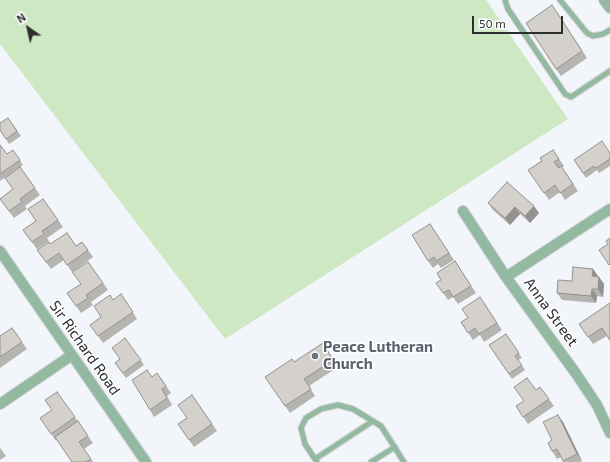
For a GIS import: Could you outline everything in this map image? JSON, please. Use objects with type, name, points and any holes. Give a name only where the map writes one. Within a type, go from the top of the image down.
[{"type":"street","points":[[506,277],[610,209]]},
{"type":"street","name":"Anna Street","points":[[463,212],[506,277],[597,405],[610,433]]},
{"type":"street","name":"Sir Richard Road","points":[[0,251],[146,462]]},
{"type":"street","points":[[0,404],[72,355]]},
{"type":"lane","points":[[505,0],[508,9],[566,94],[571,97],[610,71]]},
{"type":"lane","points":[[560,0],[587,33],[593,36],[603,34],[610,30]]},
{"type":"lane","points":[[373,421],[316,460],[305,444],[301,428],[306,418],[322,409],[338,405],[353,409],[373,421],[381,426],[404,462]]},
{"type":"lane","points":[[370,462],[394,447]]},
{"type":"green space","points":[[0,0],[486,0],[568,119],[225,339],[0,44]]},
{"type":"building","points":[[552,5],[582,51],[556,69],[526,23]]},
{"type":"building","points":[[8,118],[17,131],[6,139],[0,130],[0,123]]},
{"type":"building","points":[[602,141],[610,153],[610,159],[596,168],[594,166],[583,173],[574,160]]},
{"type":"building","points":[[0,145],[7,154],[13,150],[20,160],[0,174]]},
{"type":"building","points":[[553,150],[559,159],[554,162],[559,168],[561,166],[573,184],[560,193],[555,185],[544,193],[528,170],[542,161],[540,158]]},
{"type":"building","points":[[20,167],[35,188],[20,199],[22,202],[9,211],[0,199],[13,189],[5,178]]},
{"type":"building","points":[[507,182],[534,206],[525,216],[515,207],[505,218],[488,203]]},
{"type":"building","points":[[43,199],[58,220],[42,231],[44,234],[32,242],[23,230],[36,221],[28,209]]},
{"type":"building","points":[[430,224],[449,253],[436,261],[434,257],[428,261],[412,235]]},
{"type":"building","points":[[67,233],[76,246],[82,242],[88,250],[67,265],[59,253],[46,262],[37,250]]},
{"type":"building","points":[[610,238],[609,265],[599,250],[608,244],[606,241]]},
{"type":"building","points":[[455,261],[471,286],[453,297],[449,290],[443,293],[436,283],[441,280],[437,273]]},
{"type":"building","points":[[88,262],[103,283],[86,295],[88,298],[76,306],[67,293],[81,284],[72,272]]},
{"type":"building","points":[[573,267],[593,269],[592,276],[599,277],[598,289],[592,289],[591,296],[557,293],[558,280],[572,281]]},
{"type":"building","points":[[121,294],[133,312],[98,336],[90,325],[101,317],[94,306],[110,295],[113,300]]},
{"type":"building","points":[[480,297],[497,323],[479,334],[475,328],[468,333],[461,322],[468,318],[462,309]]},
{"type":"building","points":[[610,303],[610,340],[602,328],[588,337],[579,324]]},
{"type":"building","points":[[12,328],[22,342],[0,357],[0,336]]},
{"type":"building","points":[[506,334],[519,353],[515,356],[522,365],[509,374],[489,345]]},
{"type":"building","points":[[125,338],[141,360],[123,373],[115,363],[120,359],[112,348]]},
{"type":"building","points":[[323,343],[333,360],[304,379],[311,389],[285,406],[265,377],[292,359],[294,362]]},
{"type":"building","points":[[147,370],[152,377],[157,373],[166,386],[162,389],[167,398],[150,410],[132,380]]},
{"type":"building","points":[[527,378],[536,390],[540,387],[549,399],[523,417],[516,406],[524,401],[514,387]]},
{"type":"building","points":[[57,392],[75,417],[51,434],[40,418],[52,410],[45,400]]},
{"type":"building","points":[[192,395],[212,424],[189,440],[178,424],[187,418],[178,405]]},
{"type":"building","points":[[558,415],[577,454],[563,461],[557,449],[552,451],[548,443],[552,440],[543,422]]},
{"type":"building","points":[[78,421],[88,436],[79,442],[91,459],[86,462],[72,462],[55,437]]},
{"type":"place","name":"Peace Lutheran Church","points":[[315,356]]}]
